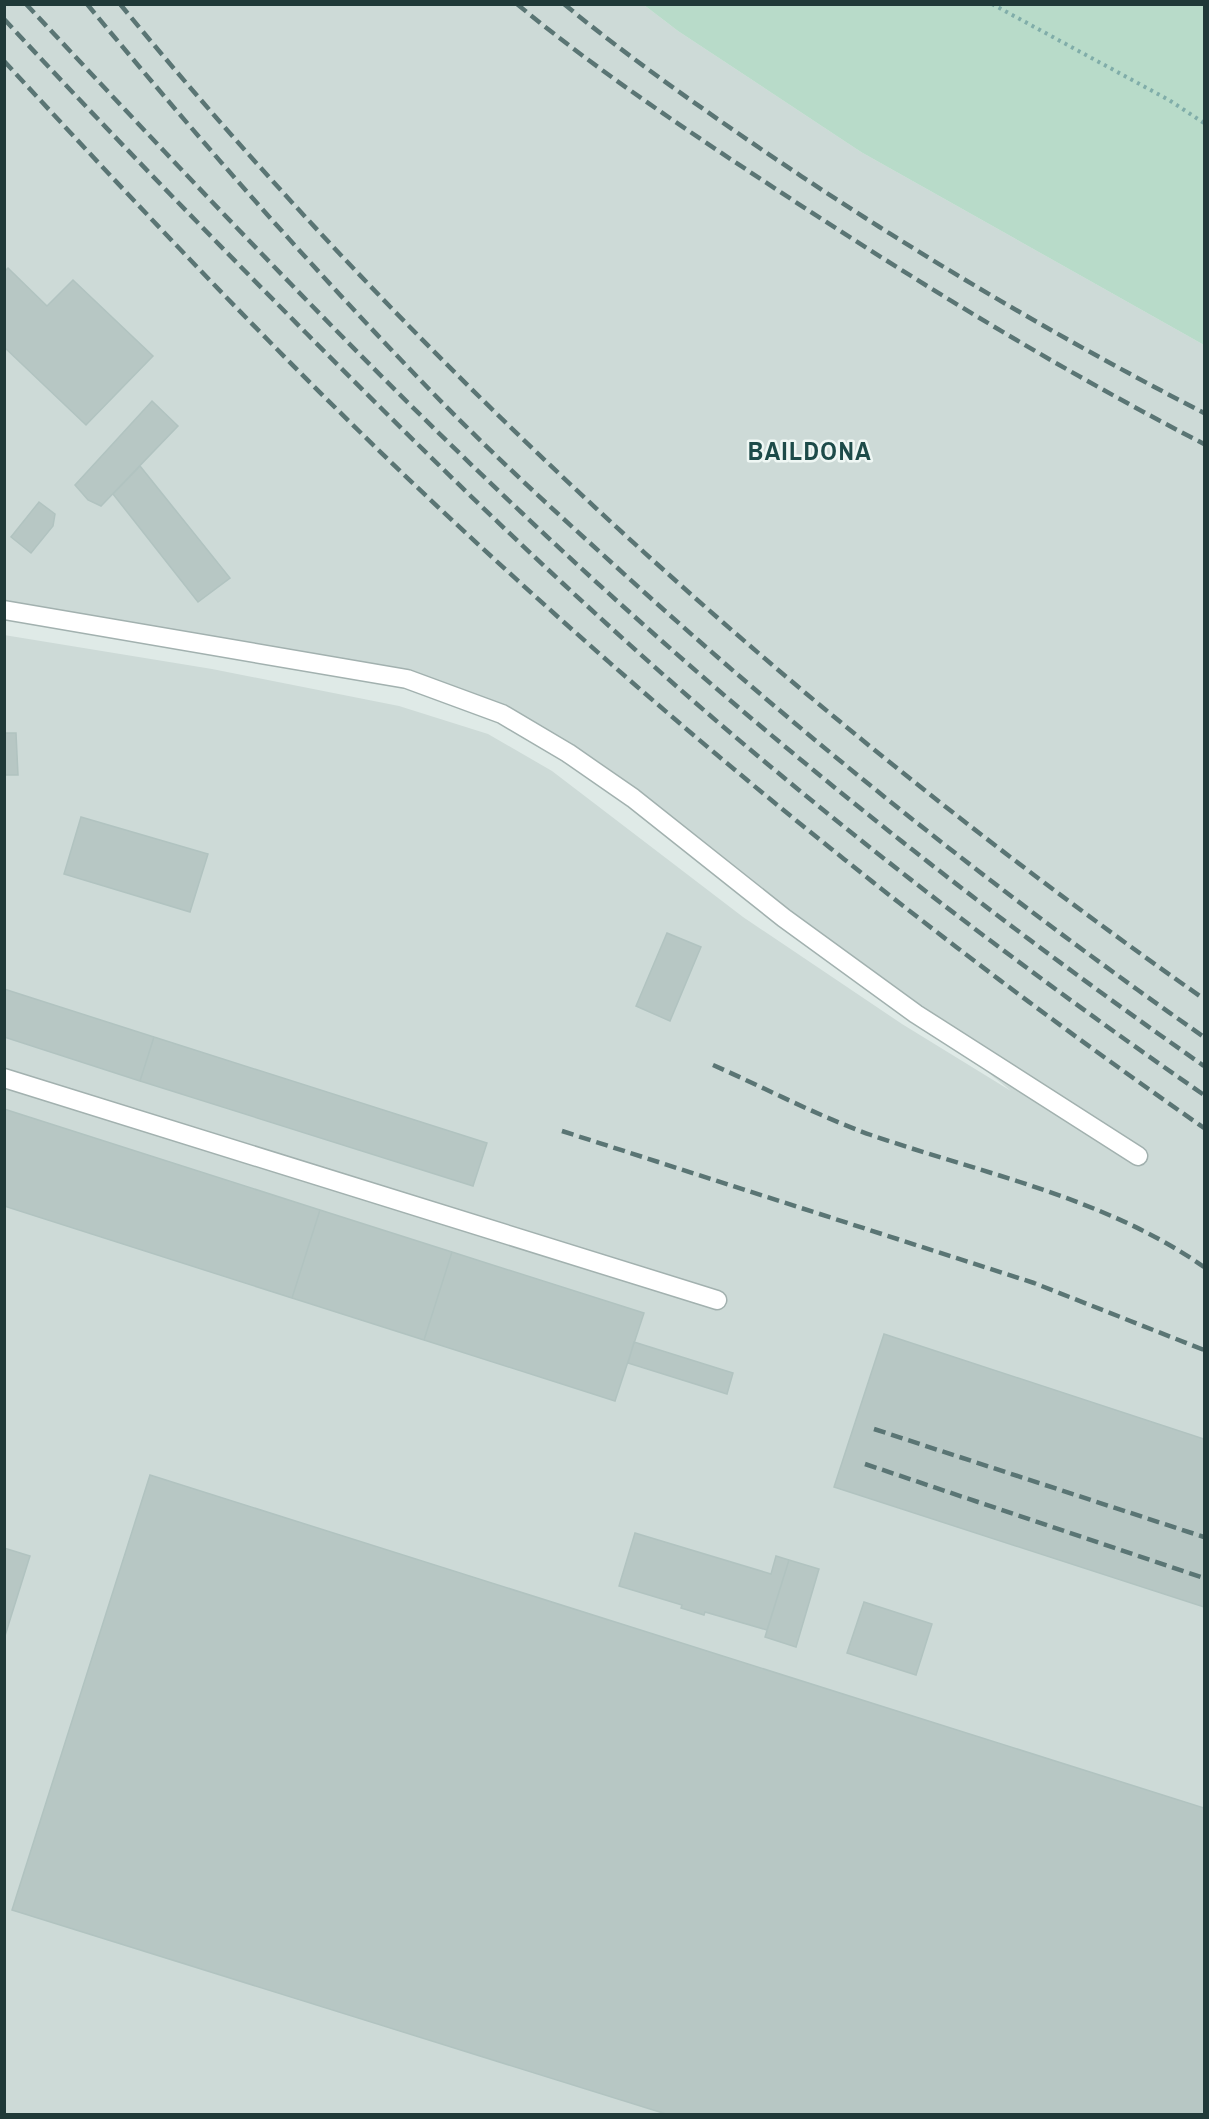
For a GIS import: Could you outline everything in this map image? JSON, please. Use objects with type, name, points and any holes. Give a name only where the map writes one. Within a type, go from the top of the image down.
[{"type":"lane","points":[[4,610],[406,679],[502,714],[568,753],[633,798],[784,918],[916,1014],[1138,1156]]},
{"type":"lane","points":[[4,1078],[717,1300]]},
{"type":"path","points":[[992,4],[1169,100],[1204,123]]},
{"type":"shaded area","points":[[5,5],[644,5],[678,31],[861,152],[1204,345],[1204,2114],[5,2114],[4,635],[212,669],[399,706],[488,734],[552,771],[743,917],[902,1024],[1011,1091],[916,1014],[568,753],[407,679],[5,610]]},
{"type":"green space","points":[[644,5],[1204,5],[1204,345],[861,152],[678,31]]},
{"type":"building","points":[[8,268],[47,306],[73,280],[153,356],[86,425],[4,347],[4,272]]},
{"type":"building","points":[[152,401],[178,426],[101,506],[88,500],[75,485]]},
{"type":"building","points":[[140,466],[230,578],[198,602],[113,494]]},
{"type":"building","points":[[39,502],[55,514],[53,526],[31,553],[11,537]]},
{"type":"building","points":[[4,733],[16,733],[18,775],[4,775]]},
{"type":"building","points":[[81,817],[208,854],[190,912],[64,874]]},
{"type":"building","points":[[667,933],[701,947],[670,1021],[636,1006]]},
{"type":"building","points":[[4,989],[154,1037],[140,1081],[4,1037]]},
{"type":"building","points":[[154,1037],[487,1143],[473,1186],[140,1081]]},
{"type":"building","points":[[4,1109],[320,1210],[292,1298],[4,1206]]},
{"type":"building","points":[[320,1210],[452,1252],[424,1340],[292,1298]]},
{"type":"building","points":[[452,1252],[644,1313],[615,1401],[424,1340]]},
{"type":"building","points":[[884,1334],[1204,1439],[1204,1607],[834,1487]]},
{"type":"building","points":[[634,1342],[733,1373],[727,1394],[628,1363]]},
{"type":"building","points":[[150,1475],[1204,1808],[1204,2114],[666,2114],[12,1910]]},
{"type":"building","points":[[635,1533],[771,1574],[776,1556],[789,1560],[767,1630],[705,1612],[704,1615],[681,1608],[682,1605],[619,1586]]},
{"type":"building","points":[[4,1548],[30,1556],[4,1639]]},
{"type":"building","points":[[789,1560],[819,1569],[796,1647],[765,1637]]},
{"type":"building","points":[[864,1602],[932,1624],[916,1675],[847,1653]]},
{"type":"railway","points":[[26,4],[332,326],[458,452],[603,588],[685,661],[853,802],[1026,937],[1204,1066]]},
{"type":"railway","points":[[87,4],[211,151],[340,295],[450,411],[542,499],[754,689],[900,810],[1050,926],[1204,1037]]},
{"type":"railway","points":[[120,4],[240,144],[365,280],[494,411],[629,538],[767,660],[909,778],[1055,891],[1204,999]]},
{"type":"railway","points":[[517,4],[651,105],[841,232],[1046,357],[1204,444]]},
{"type":"railway","points":[[564,4],[686,97],[869,220],[978,288],[1204,413]]},
{"type":"railway","points":[[4,19],[158,181],[366,393],[472,497],[634,649],[801,792],[914,882],[1087,1012],[1204,1095]]},
{"type":"railway","points":[[4,61],[182,252],[304,376],[428,498],[577,634],[750,782],[928,925],[1111,1062],[1204,1128]]},
{"type":"railway","points":[[713,1065],[811,1111],[871,1135],[1085,1205],[1166,1243],[1204,1267]]},
{"type":"railway","points":[[562,1131],[1034,1283],[1204,1350]]},
{"type":"railway","points":[[874,1429],[1204,1537]]},
{"type":"railway","points":[[865,1464],[1204,1578]]},
{"type":"district","name":"BAILDONA","points":[[810,451]]}]
